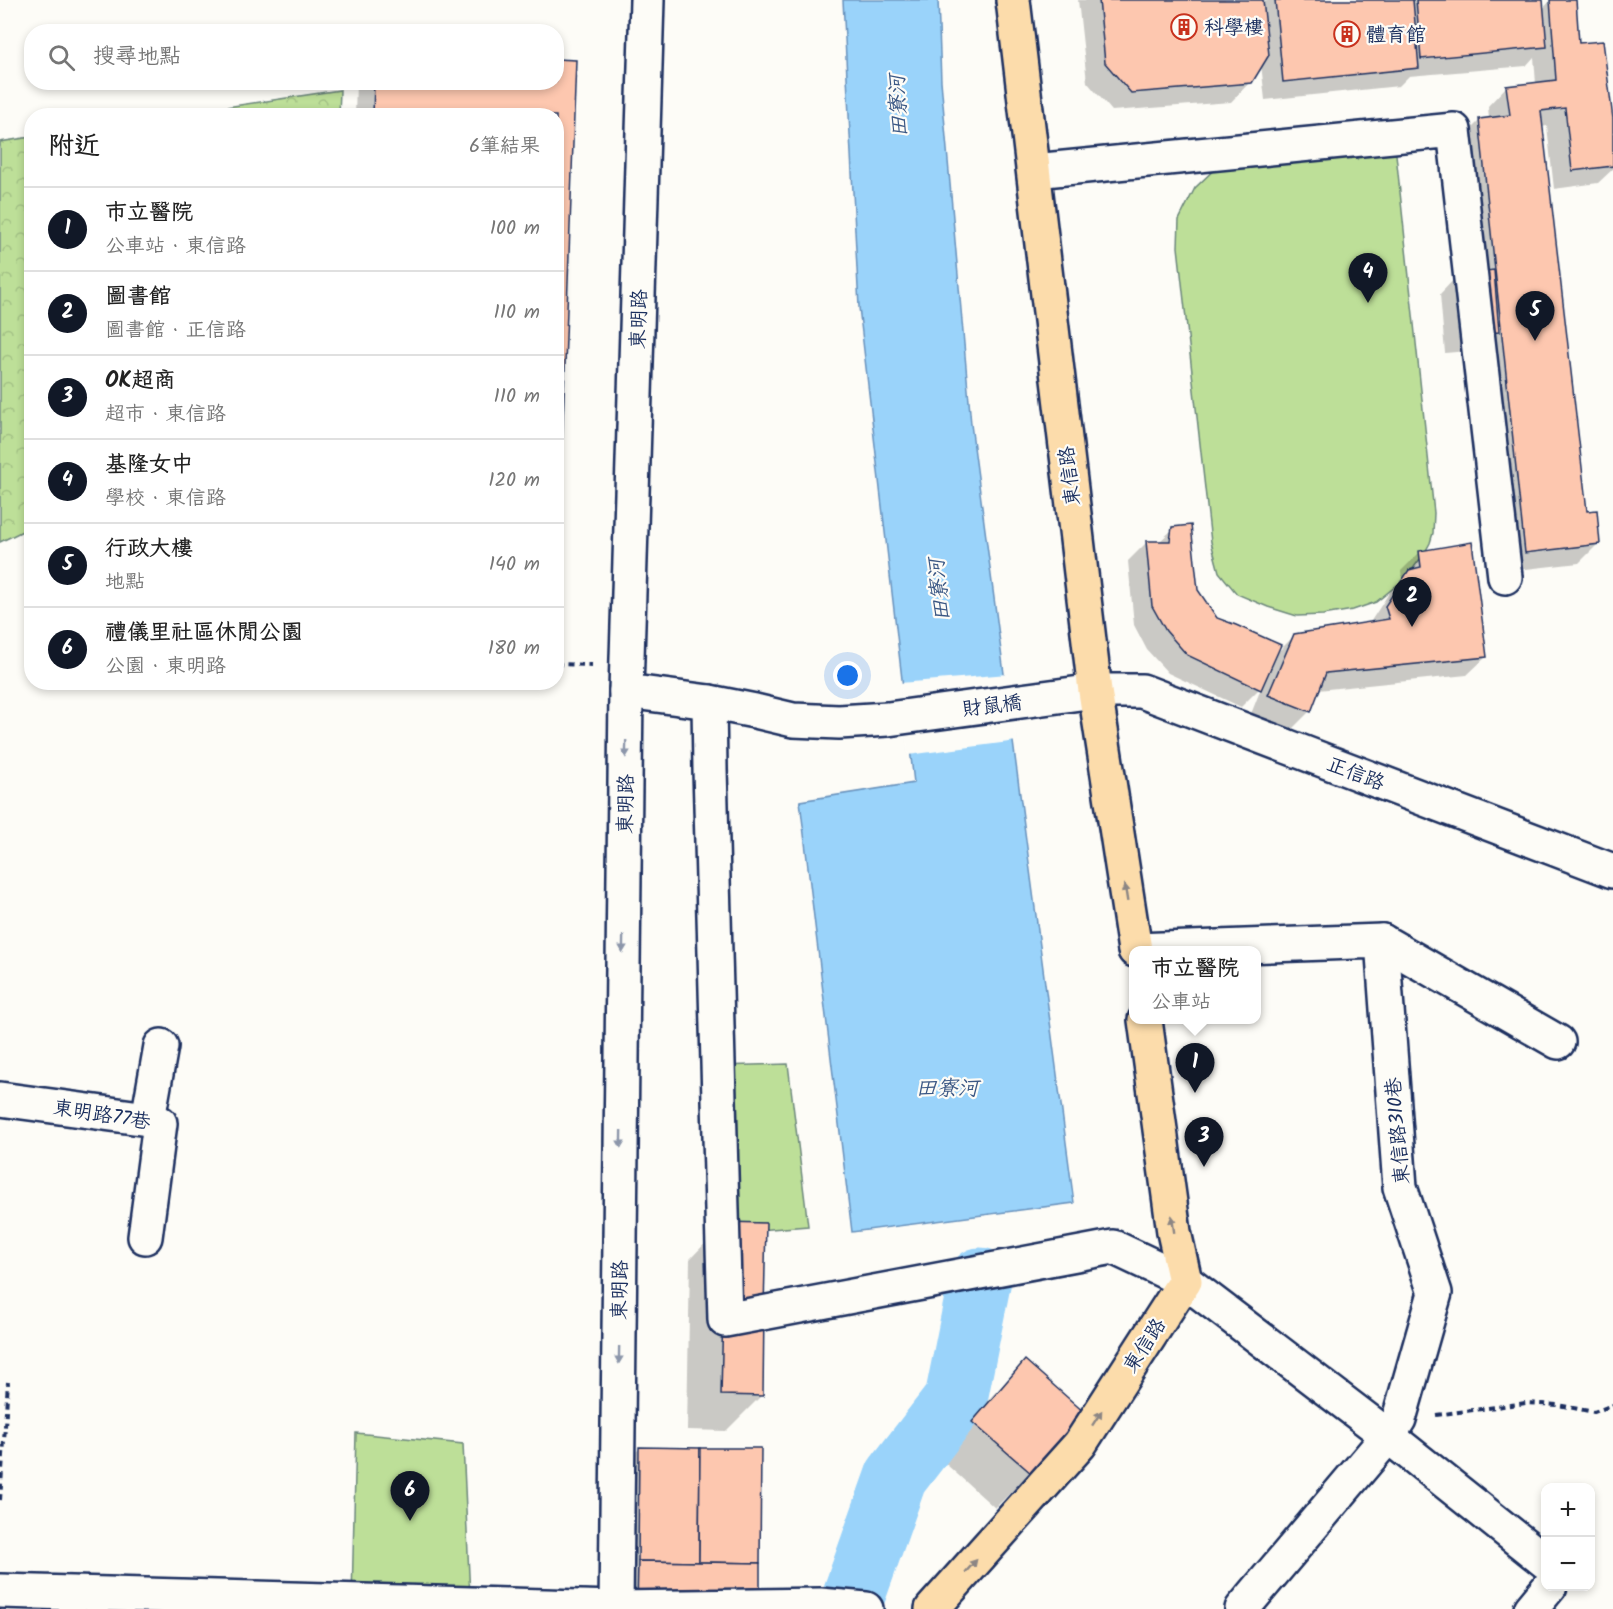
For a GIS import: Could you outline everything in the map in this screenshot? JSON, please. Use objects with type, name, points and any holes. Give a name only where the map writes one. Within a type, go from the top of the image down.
[{"type":"main road","name":"東信路","points":[[1013,0],[1095,691],[1134,946]]},
{"type":"main road","points":[[1146,1024],[1174,1232],[1185,1281]]},
{"type":"main road","name":"東信路","points":[[932,1609],[1080,1444],[1185,1281]]},
{"type":"street","name":"東明路","points":[[616,1608],[626,691],[648,0]]},
{"type":"street","points":[[1034,171],[1454,130],[1505,577]]},
{"type":"street","name":"財鼠橋","points":[[626,691],[709,702],[793,720],[839,722],[888,719],[1095,691]]},
{"type":"street","name":"正信路","points":[[1095,691],[1142,691],[1613,871]]},
{"type":"street","points":[[709,702],[725,1320],[1113,1247],[1185,1281],[1394,1428],[1541,1558]]},
{"type":"street","points":[[1245,946],[1382,941],[1558,1042]]},
{"type":"street","name":"東信路310巷","points":[[1242,1609],[1394,1428],[1435,1293],[1400,1187],[1382,941]]},
{"type":"street","points":[[148,1119],[161,1046]]},
{"type":"street","name":"東明路77巷","points":[[0,1099],[148,1119],[160,1123],[145,1237]]},
{"type":"street","points":[[0,1591],[106,1601],[616,1608],[820,1605],[866,1609]]},
{"type":"street","points":[[1531,1609],[1547,1591]]},
{"type":"path","points":[[0,1500],[8,1382]]},
{"type":"path","points":[[1394,1428],[1526,1403],[1558,1405],[1594,1412],[1613,1405]]},
{"type":"green space","points":[[340,90],[339,108],[220,108]]},
{"type":"green space","points":[[1393,126],[1434,513],[1433,533],[1425,552],[1407,577],[1376,602],[1353,610],[1297,616],[1237,594],[1219,572],[1211,542],[1178,247],[1179,220],[1195,188],[1221,163],[1334,148],[1357,159],[1355,131]]},
{"type":"green space","points":[[24,138],[24,530],[0,542],[0,142]]},
{"type":"green space","points":[[788,1064],[808,1226],[722,1233],[718,1066]]},
{"type":"green space","points":[[356,1433],[463,1444],[470,1597],[352,1598]]},
{"type":"water","name":"田寮河","points":[[843,0],[938,0],[941,81],[971,424],[1074,1203],[852,1232],[800,801],[914,783],[859,307]]},
{"type":"pier","points":[[1008,674],[1017,741],[908,755],[900,683]]},
{"type":"building","name":"科學樓","points":[[1099,0],[1263,0],[1269,55],[1252,83],[1131,93],[1105,63]]},
{"type":"building","name":"體育館","points":[[1275,0],[1413,0],[1419,68],[1283,82]]},
{"type":"building","points":[[1416,0],[1543,0],[1547,47],[1421,59]]},
{"type":"building","points":[[1550,0],[1576,0],[1579,43],[1603,41],[1613,119],[1613,166],[1572,171],[1565,108],[1541,111],[1587,511],[1597,510],[1600,544],[1525,553],[1479,119],[1510,115],[1506,86],[1556,80]]},
{"type":"building","points":[[564,59],[576,60],[564,393],[564,108],[373,108],[374,90],[564,90]]},
{"type":"building","points":[[1494,270],[1499,332],[1463,335],[1458,274]]},
{"type":"building","points":[[1191,525],[1198,590],[1217,618],[1281,645],[1261,690],[1187,655],[1166,631],[1152,606],[1146,541],[1170,541],[1172,527]]},
{"type":"building","points":[[1472,542],[1487,657],[1326,673],[1311,712],[1268,695],[1294,634],[1389,619],[1385,606],[1409,570],[1421,567],[1419,551]]},
{"type":"building","points":[[725,1222],[766,1223],[764,1309],[723,1308]]},
{"type":"building","points":[[723,1308],[764,1309],[763,1396],[721,1395]]},
{"type":"building","points":[[1025,1360],[1085,1413],[1032,1474],[972,1422]]},
{"type":"building","points":[[639,1447],[700,1448],[699,1562],[638,1561]]},
{"type":"building","points":[[700,1448],[761,1448],[760,1563],[699,1562]]},
{"type":"building","points":[[638,1561],[760,1563],[760,1609],[637,1609]]},
{"type":"waterway","name":"田寮河","points":[[849,1609],[896,1477],[956,1399],[980,1279]]},
{"type":"place","name":"科學樓","points":[[1184,27]]},
{"type":"place","name":"體育館","points":[[1347,34]]},
{"type":"place","name":"基隆女中","points":[[1368,303]]},
{"type":"place","name":"行政大樓","points":[[1535,341]]},
{"type":"place","name":"圖書館","points":[[1412,627]]},
{"type":"place","name":"市立醫院","points":[[1195,1093]]},
{"type":"place","name":"OK超商","points":[[1204,1167]]},
{"type":"place","name":"禮儀里社區休閒公園","points":[[410,1521]]}]
